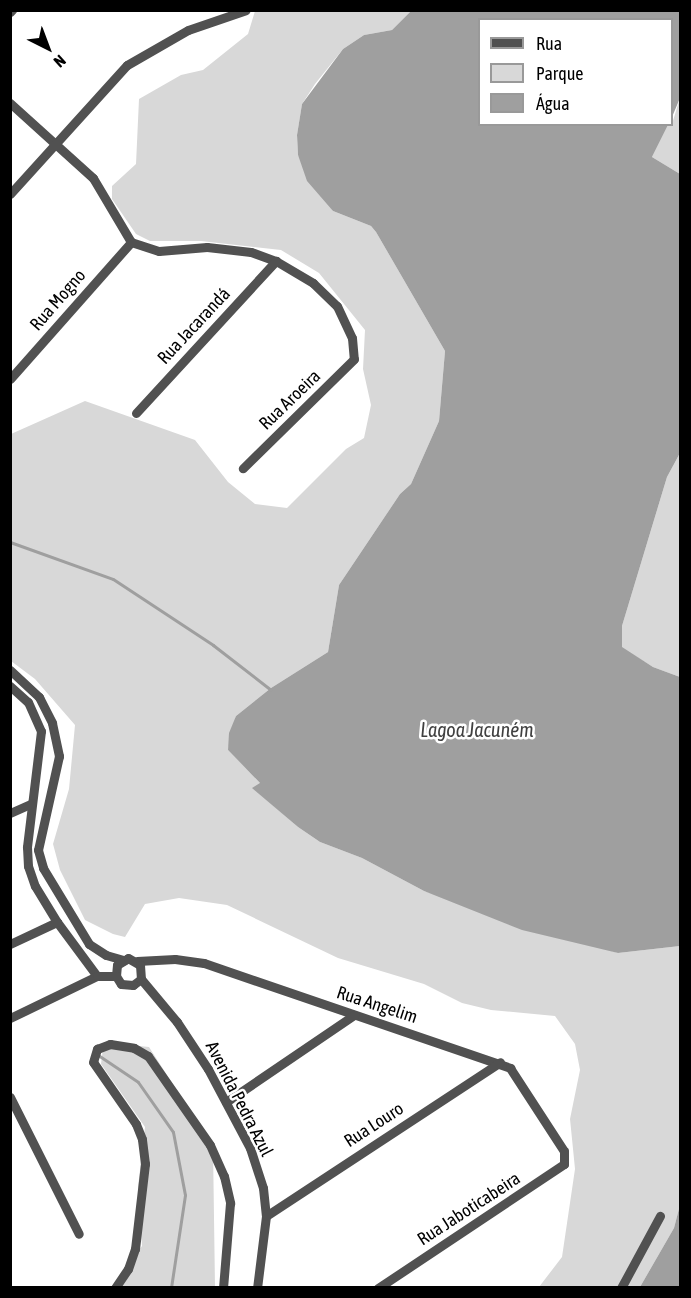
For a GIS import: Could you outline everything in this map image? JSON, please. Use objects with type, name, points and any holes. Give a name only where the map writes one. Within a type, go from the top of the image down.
[{"type":"street","points":[[10,194],[127,65],[189,30],[246,10]]},
{"type":"street","points":[[10,103],[93,178],[131,242],[159,251],[207,247],[251,252],[276,261]]},
{"type":"street","name":"Rua Mogno","points":[[10,379],[131,242]]},
{"type":"street","name":"Rua Aroeira","points":[[243,468],[350,366],[355,354],[337,306],[327,295],[276,261]]},
{"type":"street","name":"Rua Jacarandá","points":[[136,413],[276,261]]},
{"type":"street","points":[[10,670],[39,697],[52,723],[59,756],[38,850],[42,868],[89,944],[106,955],[137,961]]},
{"type":"street","points":[[10,686],[28,702],[41,731],[41,754],[32,803],[28,866],[35,886],[57,922],[97,976]]},
{"type":"street","points":[[10,813],[32,803]]},
{"type":"street","points":[[10,944],[57,922]]},
{"type":"street","name":"Rua Angelim","points":[[137,961],[175,959],[204,963],[500,1062],[510,1068],[564,1151]]},
{"type":"street","points":[[116,976],[117,965],[124,960]]},
{"type":"street","name":"Avenida Pedra Azul","points":[[137,961],[142,969],[141,979],[187,1036],[250,1148],[263,1188],[266,1216],[257,1287]]},
{"type":"street","points":[[10,1018],[97,976],[116,976],[128,986],[141,979]]},
{"type":"street","points":[[226,1102],[354,1015]]},
{"type":"street","points":[[115,1287],[128,1269],[135,1249],[145,1164],[142,1139],[136,1124],[93,1062],[95,1051],[110,1044],[135,1048],[148,1056],[210,1145],[224,1176],[230,1203],[223,1287]]},
{"type":"street","name":"Rua Louro","points":[[266,1216],[500,1062]]},
{"type":"street","points":[[10,1097],[79,1234]]},
{"type":"street","name":"Rua Jaboticabeira","points":[[378,1287],[557,1171],[566,1159],[564,1151]]},
{"type":"street","points":[[621,1287],[660,1216]]},
{"type":"green space","points":[[255,11],[411,11],[392,30],[364,35],[343,49],[315,84],[302,104],[297,135],[298,155],[333,211],[371,226],[376,232],[445,351],[439,421],[411,484],[400,494],[339,585],[328,652],[271,688],[236,716],[228,750],[261,784],[253,788],[298,827],[320,842],[362,858],[424,891],[618,953],[680,946],[680,1205],[674,1228],[640,1287],[539,1287],[562,1257],[575,1169],[570,1119],[580,1070],[575,1044],[555,1016],[491,1010],[462,1003],[424,984],[338,958],[227,905],[179,898],[145,904],[125,937],[113,934],[85,920],[60,870],[53,844],[69,789],[75,725],[35,679],[11,661],[11,434],[85,401],[195,440],[228,482],[255,504],[287,508],[346,449],[364,438],[371,405],[363,369],[365,330],[319,273],[281,250],[201,241],[150,241],[136,234],[112,199],[112,186],[136,164],[139,99],[181,75],[203,70],[248,34]]},
{"type":"green space","points":[[680,98],[680,174],[652,157],[668,126],[673,126]]},
{"type":"green space","points":[[680,453],[680,677],[653,667],[622,648],[622,626],[667,477]]},
{"type":"green space","points":[[120,1044],[149,1047],[213,1147],[215,1287],[112,1287],[142,1246],[138,1187],[145,1127],[101,1064],[103,1048]]},
{"type":"water","name":"Lagoa Jacuném","points":[[411,11],[680,11],[680,98],[673,115],[673,18],[478,18],[478,126],[668,126],[652,157],[680,174],[680,453],[667,477],[622,626],[622,647],[653,667],[680,677],[680,946],[618,953],[522,930],[424,891],[362,858],[320,842],[298,827],[252,788],[260,783],[228,750],[229,733],[236,716],[271,688],[328,652],[339,585],[400,494],[411,484],[439,421],[445,351],[376,232],[371,226],[333,211],[307,181],[298,155],[297,135],[302,104],[343,49],[364,35],[392,30]]},
{"type":"water","points":[[680,1205],[680,1287],[640,1287],[674,1228]]},
{"type":"waterway","points":[[10,542],[113,579],[213,645],[271,690]]},
{"type":"waterway","points":[[98,1055],[138,1082],[173,1132],[185,1195],[171,1288]]}]
